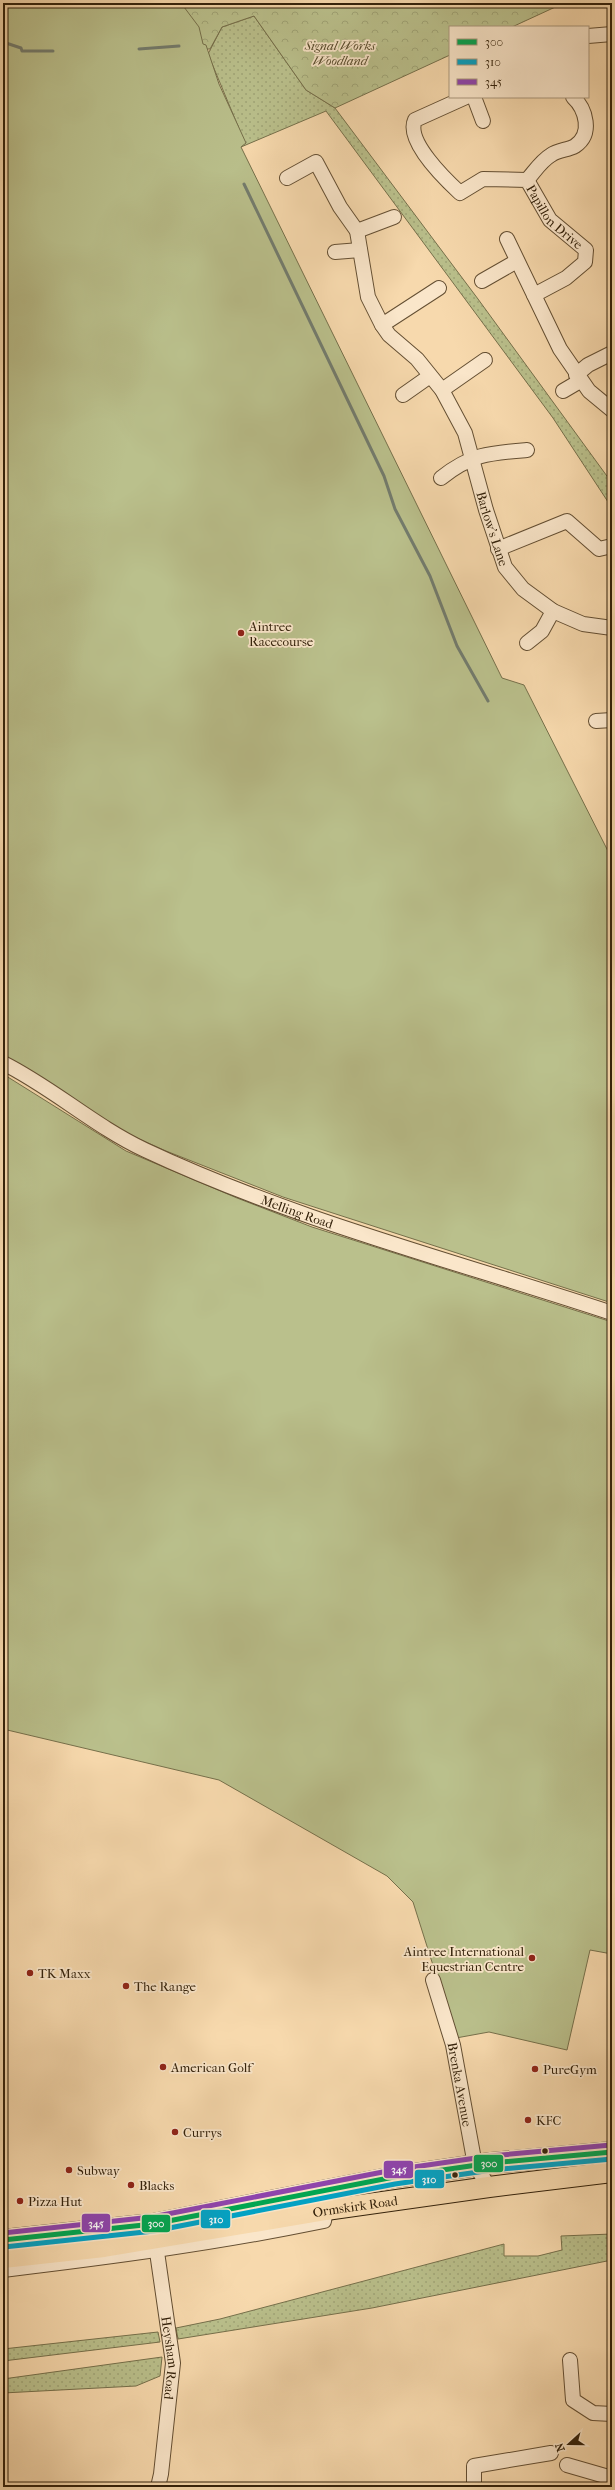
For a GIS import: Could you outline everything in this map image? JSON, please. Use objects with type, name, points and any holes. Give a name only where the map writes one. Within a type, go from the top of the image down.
[{"type":"highway","name":"Ormskirk Road","points":[[3,2240],[153,2224],[394,2177],[475,2166],[612,2152]]},
{"type":"highway","name":"Ormskirk Road","points":[[3,2258],[140,2242],[326,2210],[489,2187],[612,2172]]},
{"type":"street","points":[[589,36],[612,34]]},
{"type":"street","name":"Papillon Drive","points":[[464,98],[415,120],[412,126],[413,134],[437,171],[460,193],[482,179],[527,180]]},
{"type":"street","points":[[474,98],[483,121]]},
{"type":"street","name":"Papillon Drive","points":[[527,180],[540,164],[552,154],[576,145],[586,131],[586,118],[581,104],[575,98]]},
{"type":"street","name":"Barlow's Lane","points":[[286,178],[316,162],[340,207],[357,231],[368,297],[382,325],[389,334],[417,359],[442,390],[466,434],[498,549],[505,567],[523,589],[553,611],[583,624],[612,628]]},
{"type":"street","name":"Papillon Drive","points":[[527,180],[550,220],[586,250],[586,262],[566,278],[534,295]]},
{"type":"street","points":[[357,231],[394,217]]},
{"type":"street","points":[[507,239],[560,349],[578,378],[589,391],[612,410]]},
{"type":"street","points":[[335,252],[360,250]]},
{"type":"street","points":[[482,281],[518,260]]},
{"type":"street","points":[[382,325],[439,288]]},
{"type":"street","points":[[564,391],[578,378],[588,365],[612,353]]},
{"type":"street","points":[[442,390],[485,360]]},
{"type":"street","points":[[403,395],[430,376]]},
{"type":"street","points":[[441,478],[454,468],[485,454],[527,450]]},
{"type":"street","points":[[498,549],[567,521],[599,549],[612,546]]},
{"type":"street","points":[[527,643],[542,631],[553,611]]},
{"type":"street","points":[[596,721],[612,720]]},
{"type":"street","name":"Melling Road","points":[[3,1063],[22,1073],[117,1136],[261,1199],[612,1313]]},
{"type":"street","name":"Brenka Avenue","points":[[433,1980],[453,2045],[475,2166],[489,2187]]},
{"type":"street","points":[[3,2270],[157,2252],[284,2230],[324,2221],[326,2210]]},
{"type":"street","name":"Heysham Road","points":[[157,2252],[174,2363],[161,2474],[158,2487]]},
{"type":"street","points":[[570,2360],[573,2400],[593,2413],[612,2414]]},
{"type":"street","points":[[474,2487],[474,2466],[551,2453]]},
{"type":"street","points":[[566,2465],[610,2481]]},
{"type":"green space","name":"Aintree Racecourse","points":[[3,3],[181,3],[199,27],[203,44],[206,45],[219,84],[246,143],[241,147],[502,678],[524,685],[612,859],[612,1303],[283,1197],[166,1151],[126,1133],[3,1057]]},
{"type":"green space","name":"Signal Works Woodland","points":[[173,3],[564,3],[514,26],[449,26],[449,55],[335,108],[306,90],[254,16],[222,27],[210,49],[202,49]]},
{"type":"green space","points":[[254,16],[306,90],[335,108],[478,299],[612,483],[612,508],[553,418],[326,111],[241,147],[245,143],[208,54],[222,27]]},
{"type":"green space","points":[[3,1074],[126,1151],[237,1198],[312,1227],[612,1322],[612,1954],[590,1950],[567,2050],[489,2032],[456,2038],[413,1902],[387,1876],[219,1780],[3,1729]]},
{"type":"green space","points":[[612,2234],[612,2260],[372,2308],[178,2339],[176,2328],[220,2319],[504,2244],[504,2256],[538,2256],[562,2250],[561,2236]]},
{"type":"green space","points":[[158,2332],[160,2342],[3,2361],[3,2349]]},
{"type":"green space","points":[[162,2357],[160,2376],[136,2386],[3,2393],[3,2379]]},
{"type":"waterway","points":[[3,42],[21,48],[22,51],[53,51]]},
{"type":"waterway","points":[[139,49],[179,46]]},
{"type":"waterway","points":[[244,184],[384,476],[395,509],[430,576],[457,646],[488,701]]},
{"type":"transit line","name":"345","points":[[3,2233],[152,2217],[393,2170],[490,2156],[611,2145]]},
{"type":"transit line","name":"300","points":[[3,2240],[153,2224],[394,2177],[491,2163],[612,2152]]},
{"type":"transit line","name":"310","points":[[4,2247],[154,2231],[395,2184],[492,2170],[612,2159]]},
{"type":"place","name":"Aintree Racecourse","points":[[241,633]]},
{"type":"place","name":"Aintree International Equestrian Centre","points":[[532,1958]]},
{"type":"place","name":"TK Maxx","points":[[30,1973]]},
{"type":"place","name":"The Range","points":[[126,1986]]},
{"type":"place","name":"American Golf","points":[[163,2067]]},
{"type":"place","name":"PureGym","points":[[535,2069]]},
{"type":"place","name":"KFC","points":[[528,2120]]},
{"type":"place","name":"Currys","points":[[175,2132]]},
{"type":"place","name":"Subway","points":[[69,2170]]},
{"type":"place","name":"Blacks","points":[[131,2185]]},
{"type":"place","name":"Pizza Hut","points":[[20,2201]]}]
